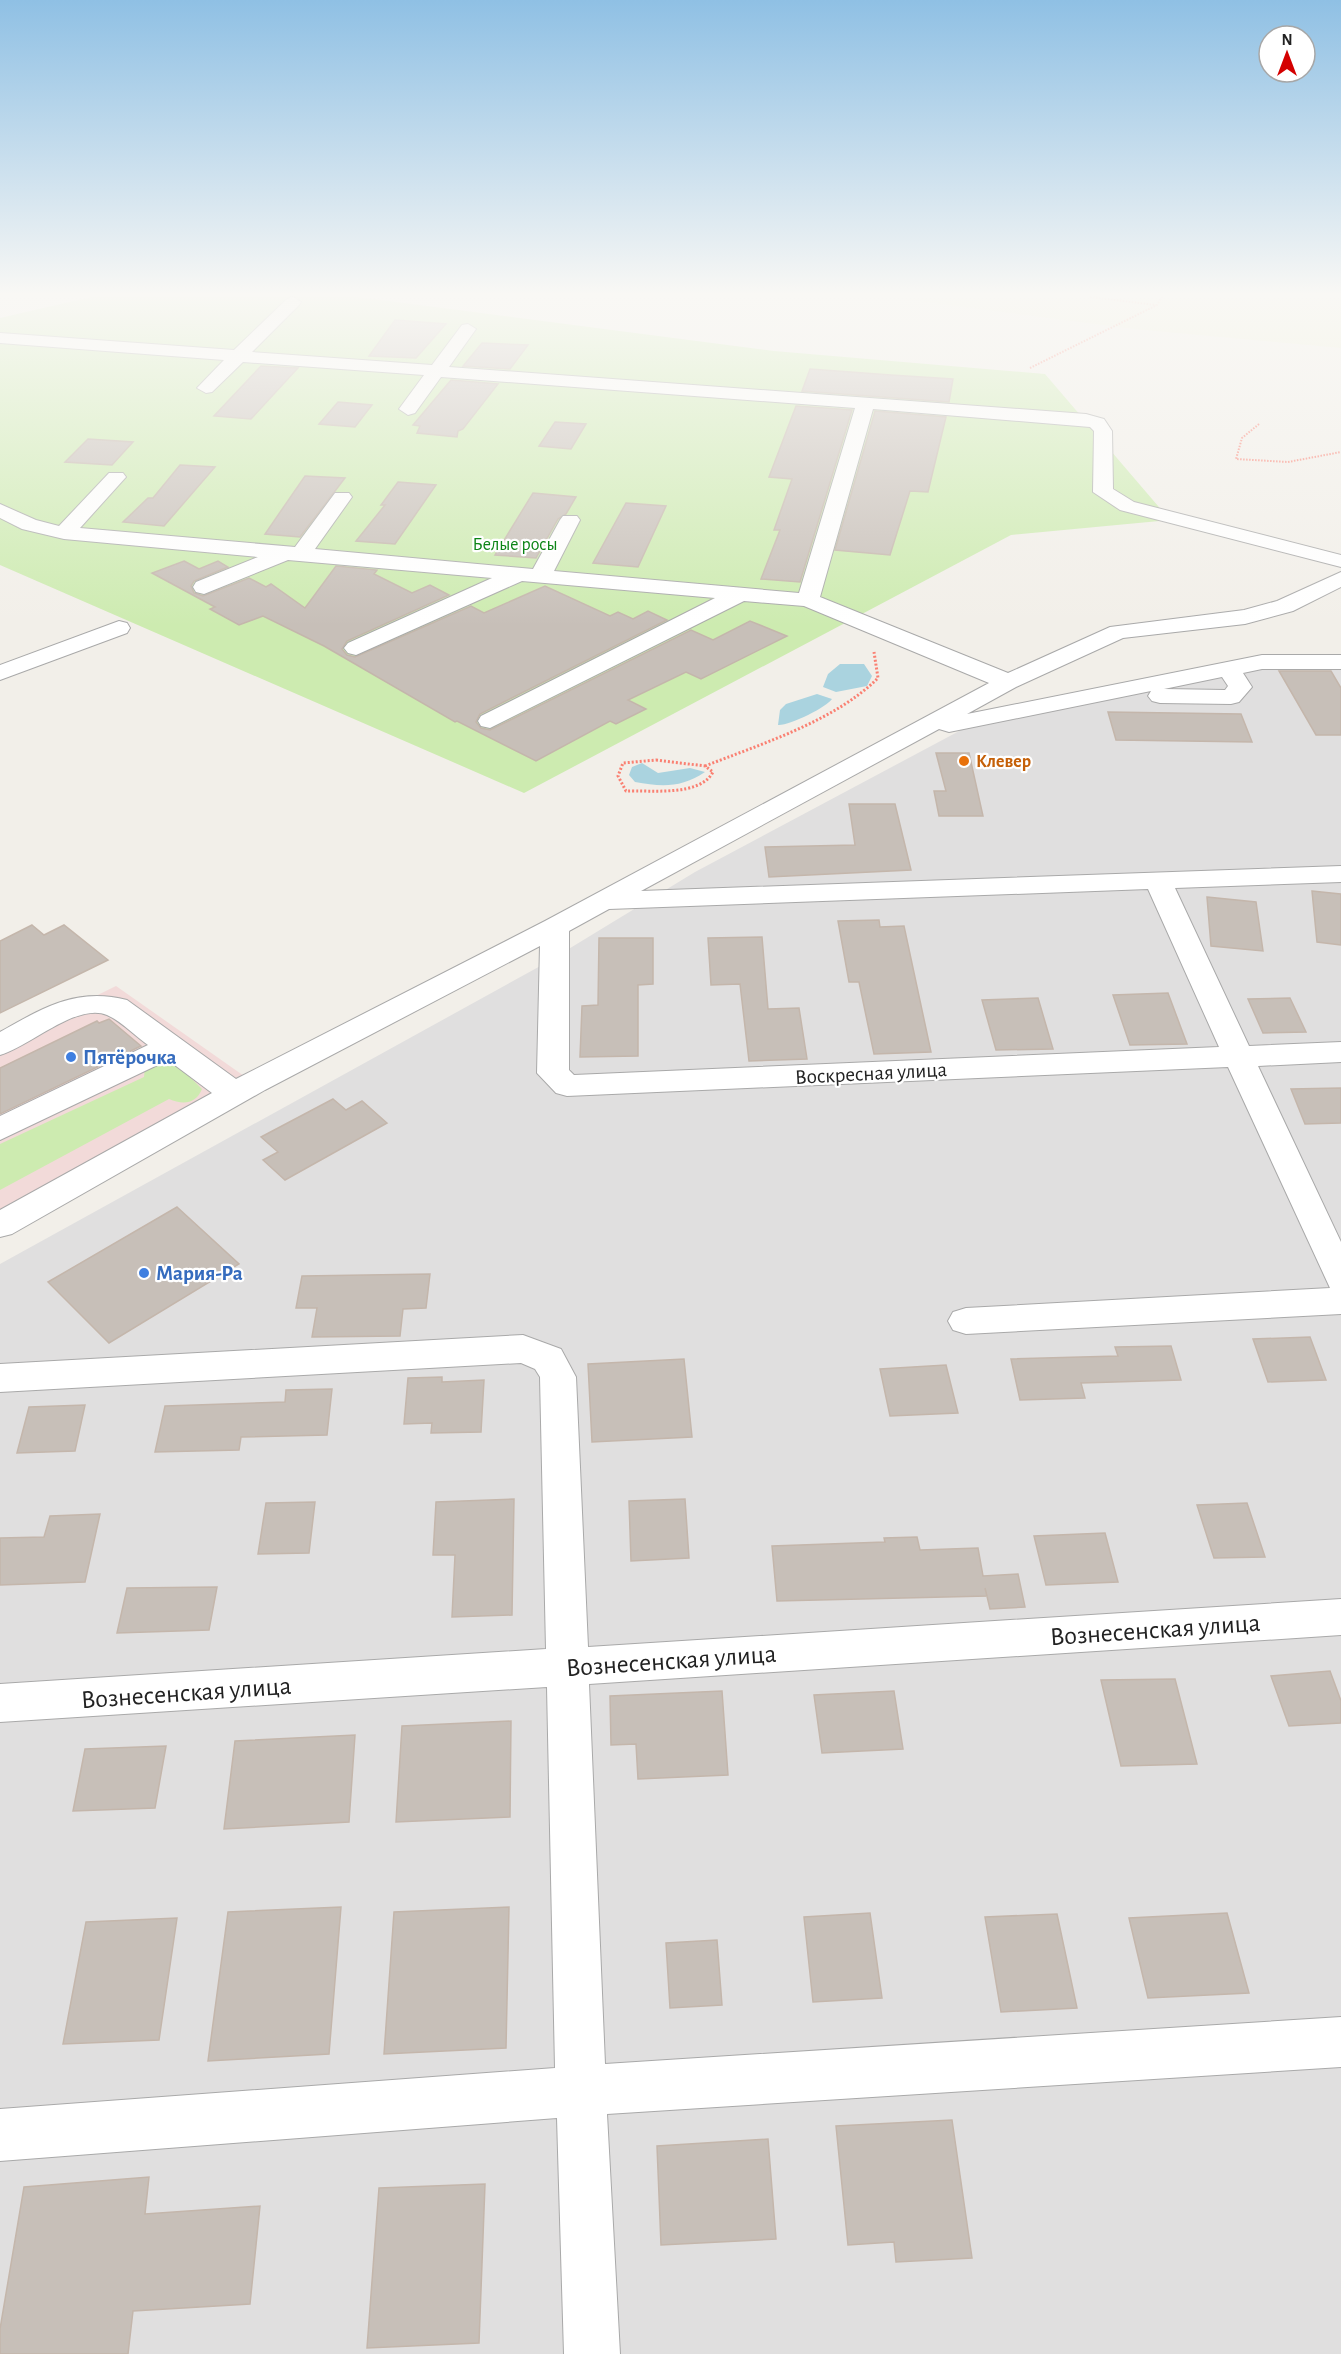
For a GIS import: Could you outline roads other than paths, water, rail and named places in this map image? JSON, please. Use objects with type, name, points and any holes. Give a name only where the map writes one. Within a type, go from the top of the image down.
[{"type":"street","points":[[808,600],[865,407]]},
{"type":"street","points":[[916,407],[1086,420],[1096,423],[1103,431],[1103,492],[1110,498],[1127,506],[1341,561]]},
{"type":"street","points":[[64,533],[116,477]]},
{"type":"street","points":[[204,587],[293,553],[342,497]]},
{"type":"street","points":[[0,510],[29,525],[64,533],[808,600],[1008,682]]},
{"type":"street","points":[[356,648],[530,575],[570,520]]},
{"type":"street","points":[[0,1225],[235,1094],[555,927],[1008,682],[1118,632],[1245,617],[1285,606],[1341,579]]},
{"type":"street","points":[[490,721],[741,594]]},
{"type":"street","points":[[0,673],[119,628]]},
{"type":"street","points":[[920,730],[1101,696],[1231,697],[1240,687],[1228,668],[1262,662],[1341,662]]},
{"type":"street","points":[[601,901],[1341,874]]},
{"type":"street","points":[[1158,881],[1341,1279]]},
{"type":"street","name":"Воскресная улица","points":[[555,927],[553,1074],[567,1086],[1341,1052]]},
{"type":"street","points":[[0,1045],[64,1011],[93,1002],[116,1007],[235,1094]]},
{"type":"street","points":[[0,1129],[169,1047]]},
{"type":"street","points":[[966,1321],[1341,1301]]},
{"type":"street","points":[[0,1378],[524,1349],[548,1359],[558,1377],[581,2091],[592,2354]]},
{"type":"street","name":"Вознесенская улица","points":[[0,1703],[1341,1617]]},
{"type":"street","points":[[0,2135],[581,2091],[1341,2042]]},
{"type":"water","points":[[840,664],[864,664],[872,676],[867,686],[836,692],[823,687],[828,674]]},
{"type":"water","points":[[817,694],[832,699],[823,707],[807,715],[778,725],[780,710],[786,704]]},
{"type":"water","points":[[642,763],[658,773],[690,768],[705,772],[679,784],[654,785],[635,782],[629,775],[632,767]]},
{"type":"place","name":"Клевер","points":[[964,761]]},
{"type":"place","name":"Пятёрочка","points":[[71,1057]]},
{"type":"place","name":"Мария-Ра","points":[[144,1273]]},
{"type":"park label","name":"Белые росы","points":[[515,544]]}]
